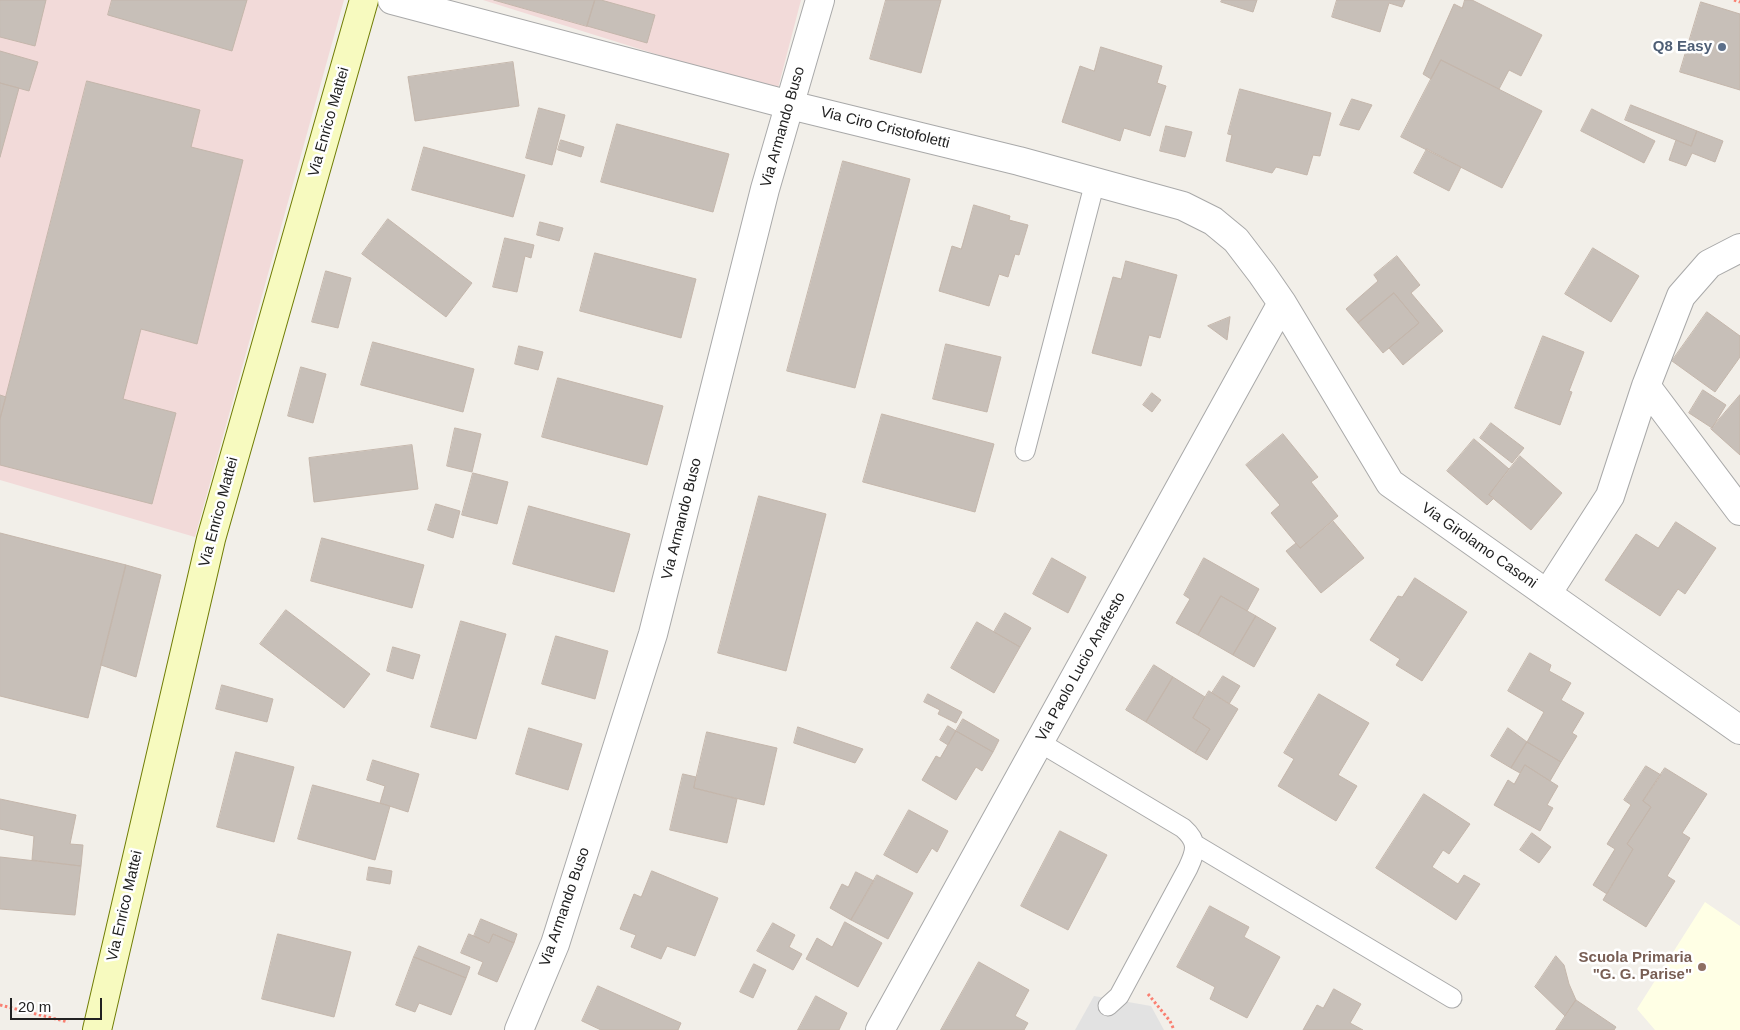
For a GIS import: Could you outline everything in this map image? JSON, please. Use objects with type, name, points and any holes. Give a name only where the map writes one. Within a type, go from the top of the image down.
[{"type":"street","name":"Via Enrico Mattei","points":[[97,1030],[211,539],[364,0]]},
{"type":"street","name":"Via Ciro Cristofoletti","points":[[392,0],[790,105],[1019,161],[1183,206],[1213,221],[1236,240],[1282,303]]},
{"type":"street","name":"Via Armando Buso","points":[[519,1030],[555,944],[653,634],[765,189],[820,0]]},
{"type":"street","points":[[1546,594],[1610,496],[1646,386],[1681,296],[1709,264],[1740,248]]},
{"type":"street","name":"Via Girolamo Casoni","points":[[1282,303],[1390,483],[1740,730]]},
{"type":"street","name":"Via Paolo Lucio Anafesto","points":[[880,1030],[1282,303]]},
{"type":"street","points":[[1646,386],[1740,511]]},
{"type":"lane","points":[[1025,451],[1095,182]]},
{"type":"lane","points":[[1039,742],[1183,828],[1191,835],[1194,844],[1194,854],[1188,868],[1119,996],[1108,1006]]},
{"type":"lane","points":[[1194,844],[1452,998]]},
{"type":"path","points":[[1734,0],[1740,2]]},
{"type":"path","points":[[1127,981],[1148,993],[1170,1021],[1174,1030]]},
{"type":"path","points":[[0,1005],[97,1030]]},
{"type":"shaded area","points":[[0,0],[344,0],[195,537],[0,480]]},
{"type":"shaded area","points":[[483,0],[801,0],[777,92]]},
{"type":"shaded area","name":"Scuola Primaria \"G. G. Parise\"","points":[[1705,902],[1740,926],[1740,1030],[1655,1030],[1637,1009]]},
{"type":"shaded area","points":[[1094,996],[1151,1006],[1164,1030],[1075,1030]]},
{"type":"building","points":[[0,0],[46,0],[35,46],[0,37]]},
{"type":"building","points":[[112,0],[247,0],[232,51],[108,15]]},
{"type":"building","points":[[494,0],[595,0],[587,26]]},
{"type":"building","points":[[595,0],[655,15],[647,43],[587,26]]},
{"type":"building","points":[[886,0],[941,0],[921,73],[870,59]]},
{"type":"building","points":[[1222,0],[1257,0],[1253,12],[1221,2]]},
{"type":"building","points":[[1337,0],[1405,0],[1402,7],[1389,3],[1380,32],[1332,17]]},
{"type":"building","points":[[1465,0],[1472,0],[1542,35],[1521,76],[1509,70],[1499,89],[1441,60],[1431,79],[1423,74],[1454,4],[1462,8]]},
{"type":"building","points":[[1701,2],[1740,14],[1740,90],[1680,72]]},
{"type":"building","points":[[1101,47],[1162,66],[1157,83],[1166,86],[1150,136],[1124,128],[1120,141],[1062,122],[1080,66],[1094,71]]},
{"type":"building","points":[[0,51],[38,62],[29,91],[0,83]]},
{"type":"building","points":[[1441,60],[1542,111],[1502,188],[1401,137]]},
{"type":"building","points":[[513,62],[519,106],[415,121],[408,77]]},
{"type":"building","points":[[87,81],[200,110],[191,147],[243,160],[197,344],[141,329],[123,399],[176,413],[152,504],[0,465],[0,419]]},
{"type":"building","points":[[0,83],[19,88],[0,157]]},
{"type":"building","points":[[1240,89],[1331,113],[1320,156],[1313,155],[1307,175],[1276,167],[1272,173],[1226,161],[1232,135],[1228,134]]},
{"type":"building","points":[[1352,99],[1372,105],[1359,130],[1340,125]]},
{"type":"building","points":[[1631,105],[1697,131],[1691,146],[1625,120]]},
{"type":"building","points":[[539,108],[565,115],[552,165],[526,158]]},
{"type":"building","points":[[1592,109],[1655,141],[1644,163],[1581,131]]},
{"type":"building","points":[[617,124],[729,154],[713,212],[601,182]]},
{"type":"building","points":[[1166,126],[1192,132],[1185,157],[1160,151]]},
{"type":"building","points":[[1697,131],[1723,141],[1715,162],[1692,153],[1686,166],[1669,160],[1676,140],[1691,146]]},
{"type":"building","points":[[561,140],[584,147],[581,157],[558,150]]},
{"type":"building","points":[[424,147],[525,175],[513,217],[412,190]]},
{"type":"building","points":[[1427,149],[1461,167],[1449,191],[1414,173]]},
{"type":"building","points":[[843,161],[910,179],[855,388],[787,371]]},
{"type":"building","points":[[974,205],[1010,216],[1009,220],[1028,225],[1019,255],[1015,254],[1008,277],[999,274],[989,306],[939,291],[952,246],[961,249]]},
{"type":"building","points":[[388,219],[472,283],[446,317],[362,254]]},
{"type":"building","points":[[540,222],[563,228],[559,241],[537,235]]},
{"type":"building","points":[[505,238],[534,245],[531,258],[525,256],[517,292],[493,287]]},
{"type":"building","points":[[1593,248],[1639,276],[1611,322],[1565,294]]},
{"type":"building","points":[[595,253],[696,279],[681,338],[580,311]]},
{"type":"building","points":[[1397,256],[1420,285],[1411,293],[1443,331],[1403,365],[1389,348],[1419,323],[1394,293],[1358,323],[1346,309],[1378,281],[1374,275]]},
{"type":"building","points":[[1126,261],[1177,275],[1160,338],[1149,335],[1141,366],[1092,353],[1113,277],[1121,279]]},
{"type":"building","points":[[326,271],[351,278],[338,328],[312,322]]},
{"type":"building","points":[[1394,293],[1419,323],[1383,353],[1358,323]]},
{"type":"building","points":[[1707,312],[1740,336],[1740,357],[1715,392],[1672,361]]},
{"type":"building","points":[[1230,317],[1227,340],[1208,326]]},
{"type":"building","points":[[1543,336],[1584,352],[1569,391],[1572,392],[1560,425],[1515,408]]},
{"type":"building","points":[[373,342],[474,369],[463,412],[361,385]]},
{"type":"building","points":[[946,344],[1001,357],[987,412],[933,399]]},
{"type":"building","points":[[519,346],[543,352],[538,370],[515,364]]},
{"type":"building","points":[[301,367],[326,374],[313,423],[288,416]]},
{"type":"building","points":[[558,378],[663,406],[647,465],[542,437]]},
{"type":"building","points":[[1703,390],[1726,405],[1712,428],[1689,413]]},
{"type":"building","points":[[1152,393],[1161,400],[1152,412],[1143,405]]},
{"type":"building","points":[[0,395],[6,397],[0,419]]},
{"type":"building","points":[[1740,395],[1740,455],[1711,429]]},
{"type":"building","points":[[882,414],[994,444],[975,512],[863,482]]},
{"type":"building","points":[[1491,423],[1524,448],[1512,463],[1480,438]]},
{"type":"building","points":[[455,428],[481,434],[472,472],[447,466]]},
{"type":"building","points":[[1283,434],[1318,477],[1311,482],[1338,516],[1300,548],[1271,513],[1280,505],[1246,465]]},
{"type":"building","points":[[1474,439],[1509,469],[1489,495],[1494,498],[1487,505],[1447,471]]},
{"type":"building","points":[[412,445],[418,489],[314,502],[309,458]]},
{"type":"building","points":[[1520,456],[1562,493],[1531,530],[1489,495]]},
{"type":"building","points":[[473,473],[508,482],[497,524],[462,515]]},
{"type":"building","points":[[759,496],[826,514],[786,671],[718,653]]},
{"type":"building","points":[[436,504],[460,511],[453,538],[428,530]]},
{"type":"building","points":[[529,506],[630,534],[614,592],[513,564]]},
{"type":"building","points":[[1333,521],[1364,558],[1321,593],[1286,551],[1296,543],[1300,548]]},
{"type":"building","points":[[1676,522],[1716,548],[1685,594],[1678,589],[1660,616],[1605,580],[1636,534],[1658,548]]},
{"type":"building","points":[[0,533],[126,565],[88,718],[0,696]]},
{"type":"building","points":[[322,538],[424,565],[412,608],[311,581]]},
{"type":"building","points":[[1052,558],[1086,577],[1068,613],[1033,594]]},
{"type":"building","points":[[1204,558],[1259,589],[1247,611],[1221,596],[1198,635],[1176,623],[1190,599],[1184,595]]},
{"type":"building","points":[[126,565],[161,575],[136,677],[101,665]]},
{"type":"building","points":[[1415,578],[1467,612],[1422,681],[1396,665],[1400,659],[1370,640],[1398,596],[1402,597]]},
{"type":"building","points":[[1221,596],[1256,616],[1233,655],[1198,635]]},
{"type":"building","points":[[286,610],[370,674],[344,708],[260,644]]},
{"type":"building","points":[[1005,613],[1031,628],[1020,647],[994,632]]},
{"type":"building","points":[[1256,616],[1276,628],[1254,667],[1233,655]]},
{"type":"building","points":[[461,621],[506,634],[476,739],[431,727]]},
{"type":"building","points":[[977,622],[1020,647],[994,693],[951,668]]},
{"type":"building","points":[[556,636],[608,651],[595,699],[542,684]]},
{"type":"building","points":[[393,647],[420,655],[413,679],[387,671]]},
{"type":"building","points":[[1530,653],[1551,665],[1549,671],[1571,683],[1561,700],[1584,713],[1572,733],[1577,736],[1561,762],[1527,742],[1544,712],[1508,691]]},
{"type":"building","points":[[1154,665],[1173,677],[1146,722],[1126,710]]},
{"type":"building","points":[[1223,676],[1240,686],[1229,704],[1212,693]]},
{"type":"building","points":[[1173,677],[1205,697],[1193,718],[1210,729],[1195,753],[1146,722]]},
{"type":"building","points":[[222,685],[273,699],[267,722],[216,709]]},
{"type":"building","points":[[1209,691],[1238,709],[1207,760],[1195,753],[1210,729],[1193,718]]},
{"type":"building","points":[[928,694],[962,712],[956,723],[938,714],[940,710],[924,702]]},
{"type":"building","points":[[1319,694],[1369,723],[1338,775],[1357,786],[1336,821],[1278,786],[1294,759],[1284,753]]},
{"type":"building","points":[[963,719],[999,740],[993,752],[956,731]]},
{"type":"building","points":[[948,726],[956,731],[948,745],[940,740]]},
{"type":"building","points":[[798,727],[863,749],[855,763],[794,743]]},
{"type":"building","points":[[529,728],[582,744],[568,790],[516,774]]},
{"type":"building","points":[[1508,728],[1527,742],[1511,768],[1491,756]]},
{"type":"building","points":[[956,731],[993,752],[982,771],[976,767],[956,800],[922,780],[936,756],[940,758]]},
{"type":"building","points":[[707,732],[777,748],[764,805],[694,788]]},
{"type":"building","points":[[1527,742],[1561,762],[1550,781],[1525,765],[1520,773],[1511,768]]},
{"type":"building","points":[[236,752],[294,767],[274,842],[217,827]]},
{"type":"building","points":[[373,760],[419,774],[408,812],[380,803],[385,786],[367,780]]},
{"type":"building","points":[[1525,765],[1558,786],[1547,805],[1553,808],[1540,831],[1494,805],[1508,780],[1514,784]]},
{"type":"building","points":[[1646,766],[1661,775],[1643,801],[1651,807],[1627,844],[1633,849],[1607,894],[1593,885],[1615,849],[1607,844],[1631,805],[1624,800]]},
{"type":"building","points":[[1665,768],[1707,794],[1682,833],[1690,838],[1667,876],[1675,881],[1646,927],[1603,900],[1633,849],[1627,844],[1651,807],[1643,801]]},
{"type":"building","points":[[683,774],[696,777],[694,788],[737,799],[727,843],[670,830]]},
{"type":"building","points":[[313,785],[390,806],[375,860],[298,839]]},
{"type":"building","points":[[1424,794],[1470,824],[1449,854],[1443,850],[1432,867],[1458,884],[1464,875],[1480,884],[1456,920],[1376,868]]},
{"type":"building","points":[[0,799],[76,815],[70,844],[83,845],[81,866],[32,860],[34,836],[0,829]]},
{"type":"building","points":[[909,810],[948,831],[937,852],[932,848],[917,873],[884,855]]},
{"type":"building","points":[[1060,831],[1107,855],[1068,930],[1021,906]]},
{"type":"building","points":[[1532,833],[1551,847],[1539,863],[1520,850]]},
{"type":"building","points":[[0,857],[81,866],[75,915],[0,909]]},
{"type":"building","points":[[369,867],[392,871],[390,884],[367,880]]},
{"type":"building","points":[[652,871],[718,898],[695,956],[667,946],[661,959],[631,947],[636,935],[620,929],[634,894],[641,897]]},
{"type":"building","points":[[856,872],[874,881],[851,920],[830,908],[842,884],[848,887]]},
{"type":"building","points":[[877,875],[913,893],[888,939],[851,920]]},
{"type":"building","points":[[1210,906],[1249,927],[1244,937],[1280,957],[1247,1018],[1210,999],[1215,987],[1177,967]]},
{"type":"building","points":[[481,919],[517,934],[514,943],[493,934],[489,943],[474,936]]},
{"type":"building","points":[[845,922],[882,943],[858,987],[806,959],[817,938],[832,947]]},
{"type":"building","points":[[773,923],[795,935],[789,947],[802,954],[793,970],[757,951]]},
{"type":"building","points":[[278,934],[351,952],[334,1017],[262,999]]},
{"type":"building","points":[[469,934],[489,943],[493,934],[514,943],[497,982],[478,974],[483,962],[461,953]]},
{"type":"building","points":[[419,946],[470,967],[466,978],[414,957]]},
{"type":"building","points":[[1556,956],[1564,965],[1576,1000],[1565,1016],[1535,987]]},
{"type":"building","points":[[414,957],[466,978],[451,1015],[419,1003],[415,1012],[396,1005]]},
{"type":"building","points":[[979,962],[1029,990],[1015,1016],[1028,1023],[1024,1030],[941,1030]]},
{"type":"building","points":[[754,964],[766,970],[753,998],[740,992]]},
{"type":"building","points":[[598,986],[681,1023],[678,1030],[601,1030],[582,1021]]},
{"type":"building","points":[[1334,989],[1361,1004],[1350,1023],[1363,1030],[1303,1030],[1317,1005],[1323,1008]]},
{"type":"building","points":[[816,996],[847,1013],[839,1030],[798,1030]]},
{"type":"building","points":[[1576,1000],[1616,1027],[1614,1030],[1556,1030]]},
{"type":"place","name":"Q8 Easy","points":[[1722,47]]},
{"type":"place","name":"Scuola Primaria \"G. G. Parise\"","points":[[1702,967]]}]
